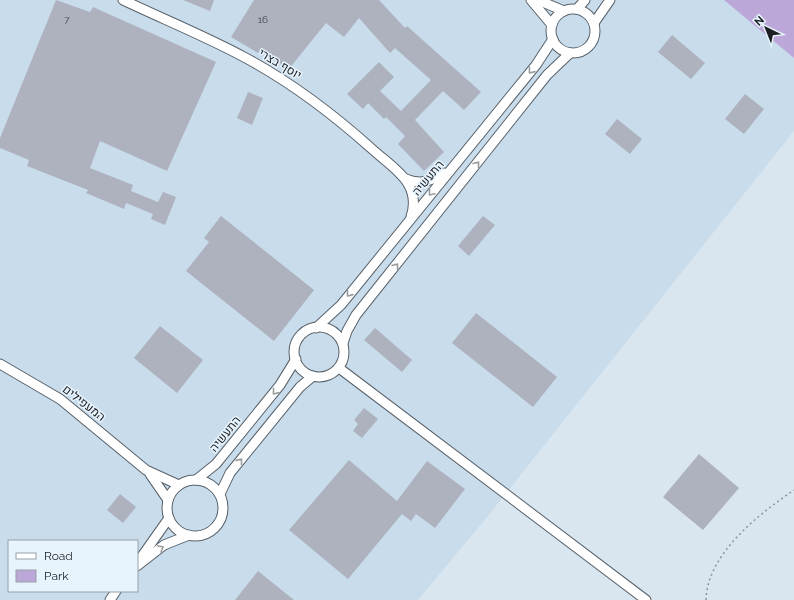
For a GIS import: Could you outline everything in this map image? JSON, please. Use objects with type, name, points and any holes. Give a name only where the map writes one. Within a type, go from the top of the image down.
[{"type":"street","name":"יוסף בצרי","points":[[123,0],[244,56],[295,87],[352,131],[406,179],[414,196],[411,217]]},
{"type":"street","points":[[531,0],[552,25]]},
{"type":"street","points":[[538,0],[564,11],[577,9],[584,12],[594,23],[595,31],[590,45],[585,50],[570,52],[563,50],[553,39],[552,25],[555,19],[564,11]]},
{"type":"street","points":[[577,9],[585,0]]},
{"type":"street","points":[[594,23],[610,0]]},
{"type":"street","name":"התעשיה","points":[[316,328],[341,305],[536,65],[553,39]]},
{"type":"street","points":[[343,344],[332,331],[324,328],[308,330],[296,343],[296,360],[302,370],[313,376],[327,376],[339,368],[344,356],[343,344],[347,331],[356,315],[547,75],[570,52]]},
{"type":"street","points":[[406,179],[414,183],[429,181],[452,168]]},
{"type":"street","name":"התעשיה","points":[[196,480],[210,470],[221,458],[280,385],[296,360]]},
{"type":"street","name":"המעפילים","points":[[0,364],[60,399],[146,470],[168,500]]},
{"type":"street","points":[[339,368],[646,600]]},
{"type":"street","points":[[220,494],[230,473],[300,387],[313,376]]},
{"type":"street","name":"המעפילים","points":[[146,470],[179,485]]},
{"type":"street","points":[[196,480],[205,482],[214,487],[220,494],[223,503],[223,512],[220,521],[215,528],[198,536],[180,532],[173,526],[167,509],[168,500],[172,492],[179,485],[187,481],[196,480]]},
{"type":"street","points":[[138,563],[169,518]]},
{"type":"street","points":[[138,563],[164,545],[189,535]]},
{"type":"path","points":[[706,600],[706,586],[714,569],[731,544],[766,510],[794,490]]},
{"type":"shaded area","points":[[0,0],[794,0],[794,131],[492,511],[418,600],[0,600]]},
{"type":"green space","points":[[724,0],[794,0],[794,58]]},
{"type":"building","points":[[56,0],[90,12],[93,7],[216,62],[167,171],[100,141],[90,168],[133,185],[131,191],[158,202],[163,192],[176,197],[165,225],[151,219],[153,214],[126,203],[124,209],[86,193],[88,190],[27,166],[29,160],[0,148],[0,138]]},
{"type":"building","points":[[183,0],[214,0],[210,11]]},
{"type":"building","points":[[254,0],[379,0],[405,28],[407,26],[481,92],[464,110],[443,91],[415,120],[444,152],[424,171],[398,144],[405,136],[386,117],[384,119],[368,103],[363,109],[347,94],[379,62],[394,77],[380,91],[401,111],[431,80],[395,48],[390,53],[359,18],[344,37],[326,23],[288,70],[262,48],[258,53],[231,37]]},
{"type":"building","points":[[672,35],[705,63],[691,79],[658,52]]},
{"type":"building","points":[[248,92],[263,98],[252,125],[237,118]]},
{"type":"building","points":[[745,94],[764,109],[744,134],[725,119]]},
{"type":"building","points":[[617,119],[642,139],[630,154],[605,134]]},
{"type":"building","points":[[221,216],[314,290],[274,341],[186,271],[209,242],[204,238]]},
{"type":"building","points":[[483,216],[495,225],[469,256],[458,246]]},
{"type":"building","points":[[476,313],[557,377],[533,407],[452,343]]},
{"type":"building","points":[[160,326],[203,360],[177,393],[134,358]]},
{"type":"building","points":[[375,328],[412,360],[402,372],[364,340]]},
{"type":"building","points":[[364,408],[378,419],[362,438],[353,431],[358,424],[354,420]]},
{"type":"building","points":[[699,454],[739,488],[703,530],[663,497]]},
{"type":"building","points":[[349,460],[397,501],[427,461],[465,489],[435,528],[416,514],[411,521],[402,514],[348,579],[289,530]]},
{"type":"building","points":[[120,494],[136,507],[123,523],[107,510]]},
{"type":"building","points":[[258,571],[294,600],[235,600]]}]
